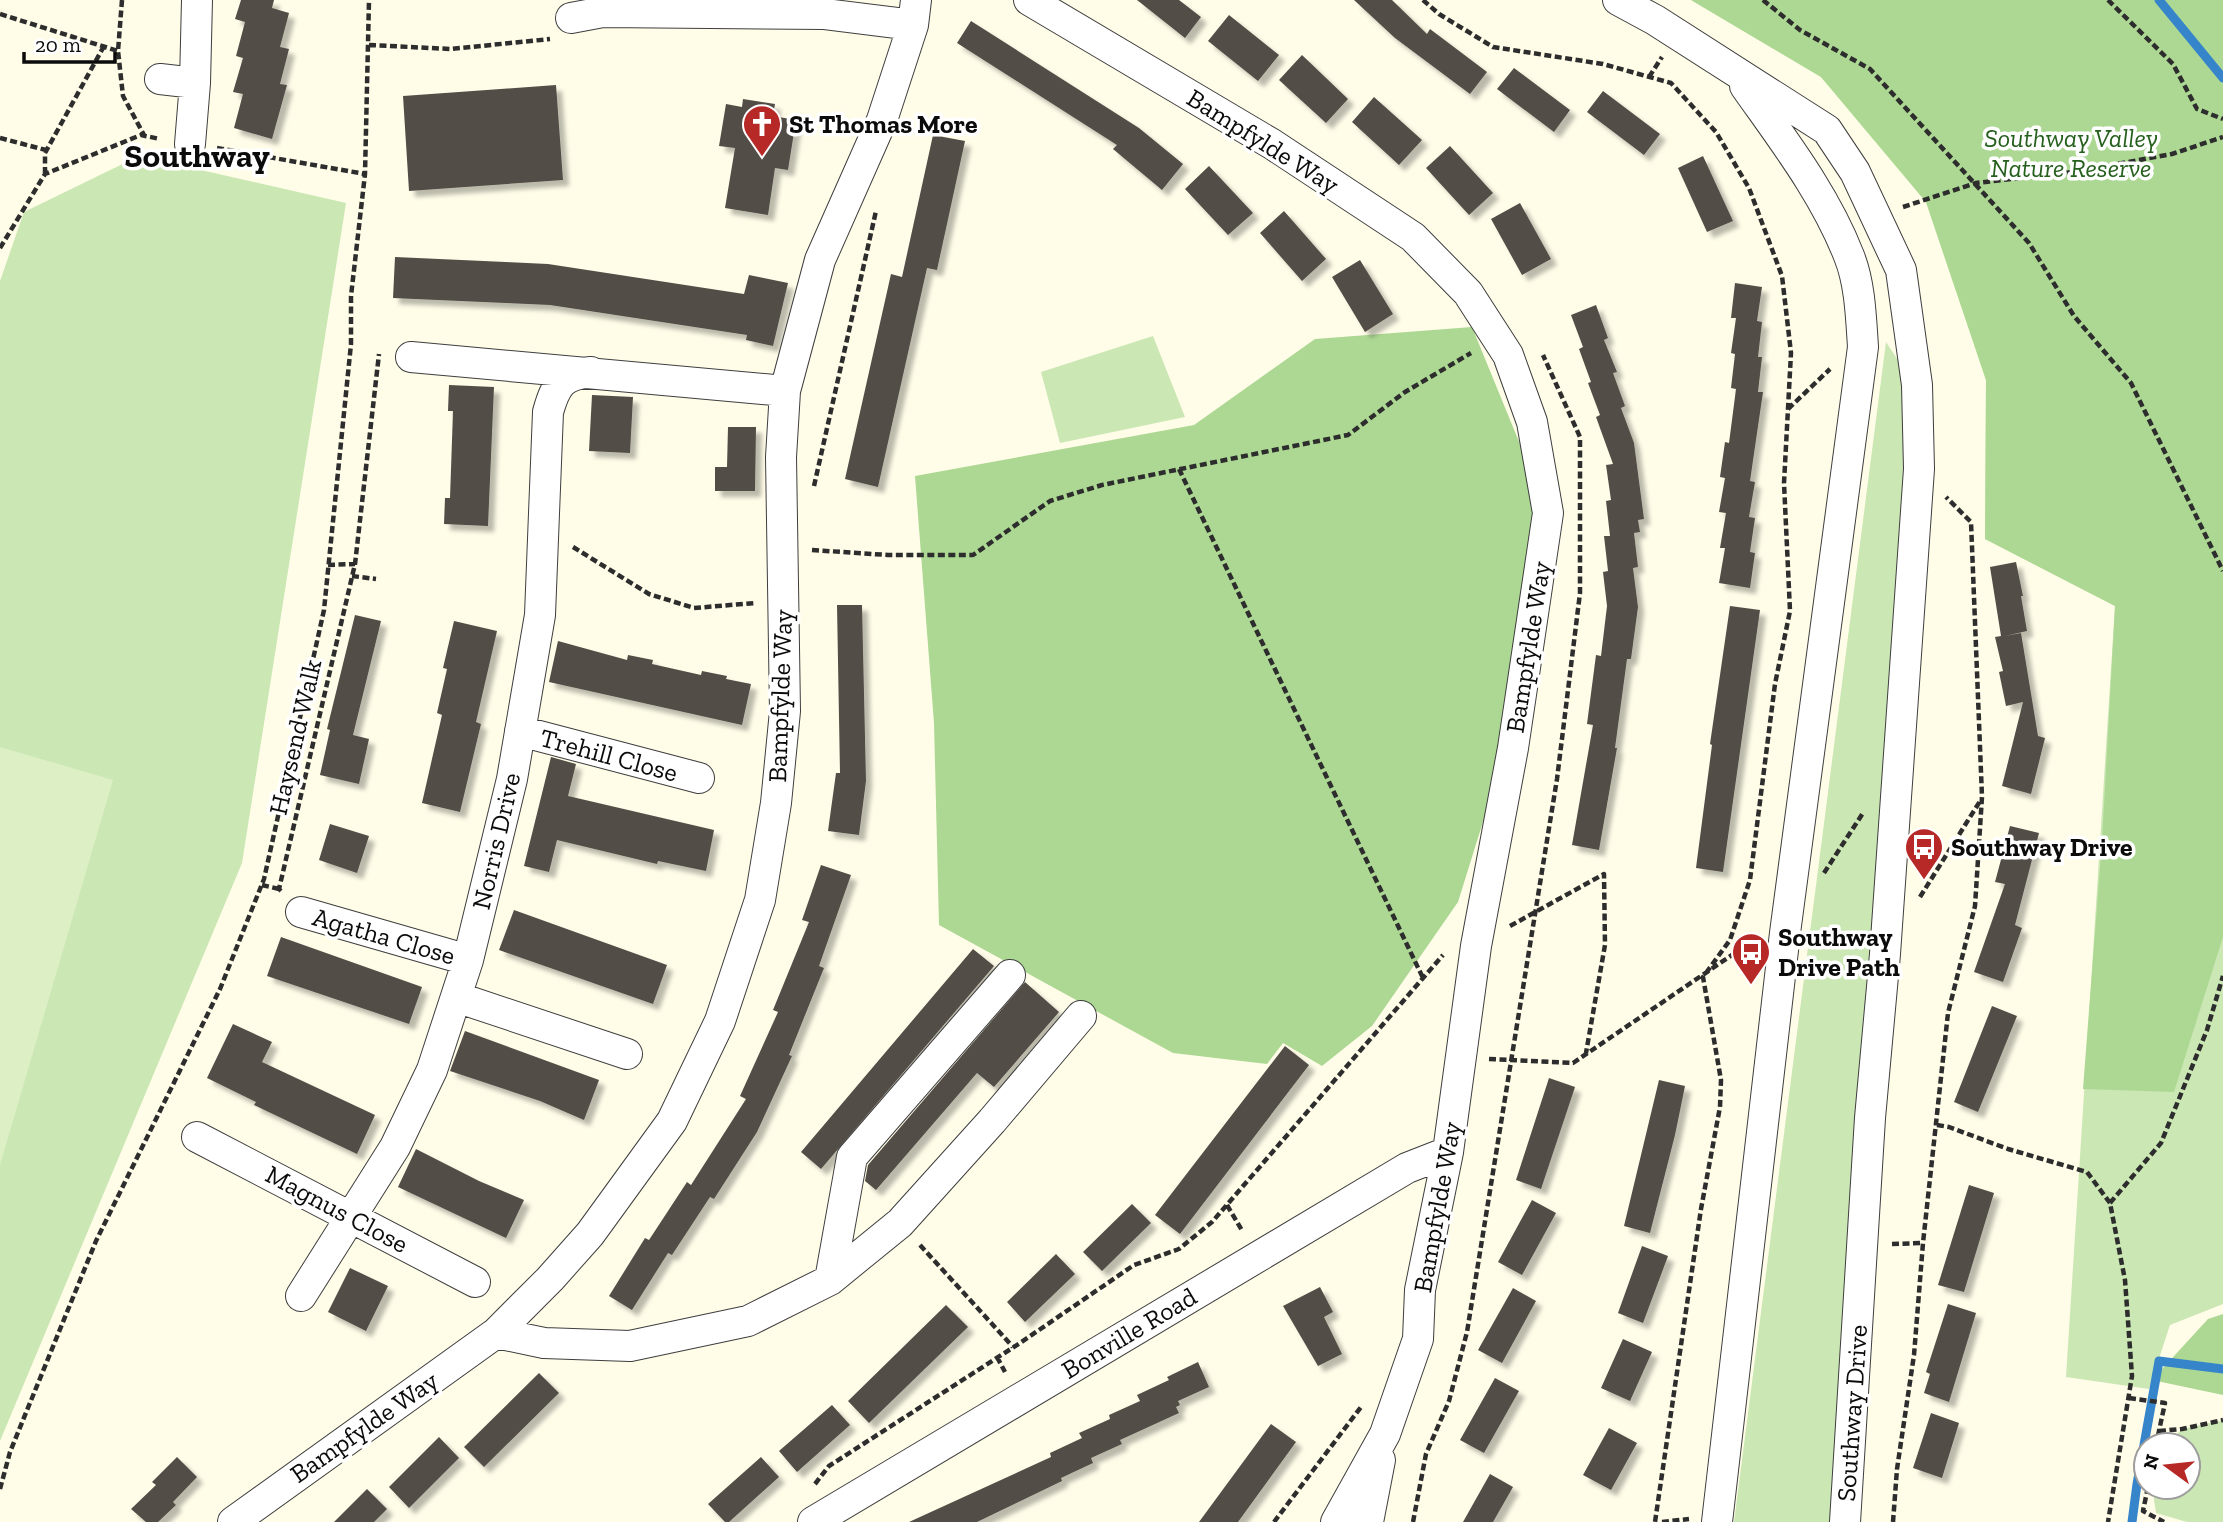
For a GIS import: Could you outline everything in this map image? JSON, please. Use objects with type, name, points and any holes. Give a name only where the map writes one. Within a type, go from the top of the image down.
[{"type":"street","points":[[190,144],[197,0]]},
{"type":"street","name":"Bampfylde Way","points":[[1030,0],[1272,144],[1413,237],[1468,293],[1508,355],[1532,422],[1548,513],[1513,748],[1462,947],[1460,1058],[1448,1152],[1420,1290],[1418,1339],[1385,1434],[1336,1522]]},
{"type":"street","name":"Southway Drive","points":[[1618,0],[1655,20],[1827,130],[1855,172],[1901,270],[1917,385],[1919,469],[1885,954],[1870,1118],[1845,1522]]},
{"type":"street","points":[[571,18],[602,6],[915,13]]},
{"type":"street","name":"Bampfylde Way","points":[[233,1522],[496,1333],[590,1234],[672,1122],[720,1021],[760,900],[776,803],[785,711],[782,457],[785,391],[820,260],[882,120],[915,13]]},
{"type":"street","name":"Southway Drive","points":[[1717,1522],[1785,933],[1864,347],[1850,257],[1809,177],[1737,74]]},
{"type":"street","points":[[160,79],[195,83]]},
{"type":"street","name":"Norris Drive","points":[[411,357],[785,391]]},
{"type":"street","name":"Norris Drive","points":[[301,1296],[395,1147],[432,1070],[468,960],[512,779],[540,615],[550,404],[563,380],[580,373],[592,372]]},
{"type":"street","name":"Trehill Close","points":[[520,731],[699,778]]},
{"type":"street","name":"Agatha Close","points":[[301,912],[468,960]]},
{"type":"street","points":[[830,1280],[852,1157],[1010,975]]},
{"type":"street","points":[[456,997],[627,1054]]},
{"type":"street","points":[[496,1333],[544,1343],[630,1346],[748,1321],[830,1280],[900,1223],[992,1121],[1081,1016]]},
{"type":"street","name":"Magnus Close","points":[[197,1137],[475,1283]]},
{"type":"street","name":"Bonville Road","points":[[810,1508],[1406,1168],[1448,1152]]},
{"type":"street","points":[[1368,1522],[1385,1434]]},
{"type":"path","points":[[122,0],[118,51],[124,96],[145,136]]},
{"type":"path","points":[[0,1489],[10,1452],[96,1241],[220,989],[262,885],[324,611],[352,344],[351,296],[365,174],[369,0]]},
{"type":"path","points":[[1423,0],[1439,14],[1493,47],[1603,64],[1671,83],[1716,132],[1749,188],[1782,276],[1791,353],[1784,483],[1790,611],[1775,684],[1750,880],[1730,940],[1703,976],[1721,1080],[1720,1107],[1697,1234],[1655,1522]]},
{"type":"path","points":[[1763,0],[1800,30],[1870,69],[2029,243],[2074,316],[2131,383],[2223,571]]},
{"type":"path","points":[[2108,0],[2173,64],[2197,109],[2223,119]]},
{"type":"path","points":[[0,14],[118,51]]},
{"type":"path","points":[[369,45],[451,49],[572,37],[571,18]]},
{"type":"path","points":[[0,248],[45,174],[46,150],[104,46]]},
{"type":"path","points":[[45,174],[145,136],[365,174]]},
{"type":"path","points":[[1875,216],[1976,183],[2073,172],[2172,154],[2223,137]]},
{"type":"path","points":[[0,138],[46,150]]},
{"type":"path","points":[[813,487],[865,264]]},
{"type":"path","points":[[783,548],[888,555],[974,555],[1050,501],[1102,485],[1348,435],[1405,393],[1497,338]]},
{"type":"path","points":[[1787,409],[1838,361],[1864,347]]},
{"type":"path","name":"Haysend Walk","points":[[279,889],[355,564],[379,353],[411,357]]},
{"type":"path","points":[[1180,469],[1423,978]]},
{"type":"path","points":[[1893,1522],[1897,1469],[1914,1354],[1948,1013],[1975,906],[1982,797],[1970,522],[1919,469]]},
{"type":"path","points":[[542,548],[570,546],[649,594],[694,608],[784,601]]},
{"type":"path","points":[[328,565],[355,564]]},
{"type":"path","points":[[352,576],[376,579]]},
{"type":"path","points":[[1920,898],[1982,797]]},
{"type":"path","points":[[1823,875],[1868,806]]},
{"type":"path","points":[[810,1508],[829,1466],[1134,1265],[1179,1249],[1212,1222],[1423,978],[1462,947],[1604,874],[1605,945],[1586,1055]]},
{"type":"path","points":[[262,885],[279,889],[301,912]]},
{"type":"path","points":[[1460,1058],[1573,1063],[1757,938],[1785,933]]},
{"type":"path","points":[[2110,1203],[2161,1143],[2207,1030],[2223,976]]},
{"type":"path","points":[[1413,1522],[1426,1454],[1449,1401],[1467,1332],[1513,1060]]},
{"type":"path","points":[[1937,1125],[1949,1126],[2008,1149],[2087,1172],[2110,1203],[2125,1280],[2132,1376],[2108,1522]]},
{"type":"path","points":[[900,1223],[1013,1347]]},
{"type":"path","points":[[2129,1398],[2165,1403],[2159,1431],[2182,1430],[2223,1420]]},
{"type":"path","points":[[1274,1522],[1363,1405]]},
{"type":"path","points":[[2145,1501],[2143,1511],[2164,1522]]},
{"type":"green space","name":"Southway Valley Nature Reserve","points":[[1691,0],[2223,102],[2223,1304],[2170,1325],[2149,1389],[2066,1377],[2115,606],[1985,539],[1986,380],[1926,202],[1821,77]]},
{"type":"green space","name":"Southway Valley Nature Reserve","points":[[1691,0],[2223,0],[2223,937],[2174,1092],[2083,1089],[2102,841],[2115,606],[1985,539],[1986,380],[1926,202],[1821,77]]},
{"type":"green space","points":[[139,156],[346,203],[242,863],[0,1441],[0,281],[24,212]]},
{"type":"green space","points":[[1472,327],[1538,488],[1491,796],[1458,902],[1372,1026],[1322,1066],[1283,1043],[1267,1064],[1173,1053],[939,925],[934,723],[915,476],[1194,425],[1315,339]]},
{"type":"green space","points":[[1153,336],[1185,417],[1060,443],[1041,372]]},
{"type":"green space","points":[[1886,342],[1931,410],[1838,1522],[1734,1522]]},
{"type":"green space","points":[[0,747],[113,780],[0,1165]]},
{"type":"green space","points":[[2223,1314],[2223,1395],[2152,1380],[2208,1319]]},
{"type":"green space","points":[[2223,1420],[2223,1522],[2187,1522],[2156,1513],[2154,1501],[2202,1501],[2202,1431],[2180,1431]]},
{"type":"building","points":[[241,0],[274,0],[272,8],[289,13],[280,47],[289,49],[280,84],[287,85],[272,139],[234,128],[243,94],[233,92],[243,58],[236,56],[245,22],[235,19]]},
{"type":"building","points":[[1137,0],[1179,0],[1201,17],[1185,38]]},
{"type":"building","points":[[1354,0],[1392,0],[1427,34],[1430,29],[1487,72],[1470,94],[1395,38]]},
{"type":"building","points":[[1229,15],[1279,55],[1258,81],[1208,41]]},
{"type":"building","points":[[971,21],[1139,128],[1183,164],[1162,190],[1113,149],[1117,145],[957,43]]},
{"type":"building","points":[[1302,55],[1348,99],[1326,123],[1279,80]]},
{"type":"building","points":[[1514,68],[1570,110],[1554,132],[1497,89]]},
{"type":"building","points":[[556,85],[563,180],[409,191],[403,96]]},
{"type":"building","points":[[1603,91],[1660,134],[1644,155],[1587,112]]},
{"type":"building","points":[[1374,97],[1422,140],[1399,165],[1352,122]]},
{"type":"building","name":"St Thomas More","points":[[743,99],[775,104],[773,116],[796,120],[788,170],[775,168],[768,215],[725,208],[735,148],[719,146],[726,104],[742,107]]},
{"type":"building","points":[[933,135],[965,141],[937,270],[927,268],[878,487],[845,479],[891,274],[902,277]]},
{"type":"building","points":[[1450,146],[1493,193],[1469,215],[1426,168]]},
{"type":"building","points":[[1703,156],[1733,221],[1707,232],[1678,168]]},
{"type":"building","points":[[1209,166],[1253,213],[1228,235],[1185,189]]},
{"type":"building","points":[[1520,203],[1551,259],[1522,275],[1491,219]]},
{"type":"building","points":[[1284,211],[1326,259],[1302,281],[1260,233]]},
{"type":"building","points":[[395,257],[548,264],[744,294],[749,275],[788,283],[773,346],[746,340],[747,335],[550,305],[393,298]]},
{"type":"building","points":[[1360,260],[1393,314],[1365,332],[1332,277]]},
{"type":"building","points":[[1735,283],[1762,287],[1757,321],[1762,322],[1758,392],[1763,392],[1750,481],[1755,482],[1749,517],[1755,518],[1750,552],[1755,553],[1750,588],[1719,583],[1725,548],[1720,548],[1726,513],[1719,512],[1725,478],[1720,477],[1725,442],[1729,443],[1736,389],[1731,388],[1735,354],[1731,353],[1736,318],[1731,318]]},
{"type":"building","points":[[1596,305],[1608,338],[1604,340],[1617,372],[1613,373],[1625,406],[1621,408],[1634,443],[1644,519],[1638,520],[1640,532],[1634,533],[1638,567],[1633,568],[1638,607],[1631,659],[1627,659],[1617,748],[1599,850],[1572,845],[1593,725],[1587,724],[1596,655],[1601,656],[1607,606],[1603,572],[1608,571],[1604,536],[1610,536],[1606,501],[1611,500],[1606,465],[1613,464],[1596,417],[1600,415],[1579,349],[1583,347],[1571,315]]},
{"type":"building","points":[[449,385],[494,387],[488,526],[444,524],[445,498],[450,498],[453,411],[448,411]]},
{"type":"building","points":[[592,395],[633,397],[630,453],[589,451]]},
{"type":"building","points":[[728,427],[756,427],[755,491],[715,491],[715,467],[727,467]]},
{"type":"building","points":[[2016,562],[2027,631],[2005,636],[2021,633],[2038,736],[2045,738],[2031,794],[2002,786],[2023,702],[2006,706],[1999,672],[2003,671],[1995,637],[2001,636],[1990,567]]},
{"type":"building","points":[[837,605],[862,605],[866,781],[859,835],[828,831],[836,773],[840,773]]},
{"type":"building","points":[[1730,606],[1760,610],[1723,872],[1696,868]]},
{"type":"building","points":[[355,615],[381,621],[353,735],[369,739],[359,784],[320,775],[330,730],[327,729]]},
{"type":"building","points":[[454,621],[497,631],[476,722],[481,724],[460,812],[422,803],[442,715],[437,713],[447,669],[443,668]]},
{"type":"building","points":[[558,641],[627,660],[628,655],[653,660],[652,664],[701,675],[702,671],[727,676],[726,679],[751,684],[742,725],[549,682]]},
{"type":"building","points":[[551,757],[576,764],[568,796],[714,830],[706,871],[658,861],[657,864],[557,840],[549,872],[524,866]]},
{"type":"building","points":[[330,824],[369,836],[357,873],[319,860]]},
{"type":"building","points":[[2010,826],[2039,833],[2015,925],[2022,928],[2003,982],[1974,972],[2005,884],[1995,882]]},
{"type":"building","points":[[821,865],[851,875],[819,966],[824,968],[789,1055],[792,1056],[757,1132],[714,1199],[710,1197],[672,1255],[668,1253],[632,1310],[609,1296],[645,1238],[649,1240],[687,1182],[691,1185],[746,1099],[740,1096],[778,1012],[773,1010],[809,922],[802,920]]},
{"type":"building","points":[[514,910],[667,965],[653,1004],[499,950]]},
{"type":"building","points":[[281,937],[422,987],[409,1024],[267,976]]},
{"type":"building","points":[[973,949],[994,966],[821,1169],[801,1152]]},
{"type":"building","points":[[1025,982],[1059,1012],[994,1087],[977,1073],[876,1190],[865,1181],[868,1165]]},
{"type":"building","points":[[1992,1006],[2017,1016],[1978,1112],[1954,1102]]},
{"type":"building","points":[[233,1024],[272,1042],[262,1062],[375,1115],[357,1154],[254,1105],[256,1102],[207,1078]]},
{"type":"building","points":[[465,1031],[599,1080],[584,1120],[540,1101],[450,1071]]},
{"type":"building","points":[[1285,1046],[1309,1065],[1180,1234],[1155,1215]]},
{"type":"building","points":[[1549,1078],[1575,1087],[1541,1189],[1516,1180]]},
{"type":"building","points":[[1659,1080],[1685,1086],[1650,1233],[1624,1226]]},
{"type":"building","points":[[416,1149],[524,1200],[506,1238],[398,1187]]},
{"type":"building","points":[[1969,1185],[1994,1193],[1964,1292],[1938,1285]]},
{"type":"building","points":[[1532,1200],[1556,1213],[1522,1275],[1498,1262]]},
{"type":"building","points":[[1132,1204],[1151,1223],[1102,1271],[1083,1252]]},
{"type":"building","points":[[1642,1246],[1668,1256],[1643,1323],[1618,1313]]},
{"type":"building","points":[[1056,1254],[1075,1274],[1025,1322],[1007,1302]]},
{"type":"building","points":[[350,1268],[388,1286],[366,1331],[328,1312]]},
{"type":"building","points":[[1320,1287],[1333,1312],[1324,1317],[1342,1354],[1318,1366],[1283,1306]]},
{"type":"building","points":[[1513,1288],[1536,1301],[1502,1363],[1478,1350]]},
{"type":"building","points":[[1948,1304],[1976,1313],[1949,1402],[1924,1393],[1930,1374],[1926,1372]]},
{"type":"building","points":[[946,1305],[968,1327],[869,1423],[848,1401]]},
{"type":"building","points":[[1623,1339],[1652,1352],[1630,1401],[1601,1388]]},
{"type":"building","points":[[1198,1362],[1209,1387],[1178,1401],[1180,1405],[1176,1407],[1179,1413],[1120,1440],[1122,1444],[1091,1458],[1093,1463],[1061,1478],[1062,1481],[977,1522],[909,1522],[1051,1457],[1050,1453],[1082,1438],[1079,1433],[1140,1401],[1137,1395],[1169,1380],[1167,1377]]},
{"type":"building","points":[[539,1373],[559,1393],[484,1467],[464,1447]]},
{"type":"building","points":[[1495,1378],[1519,1391],[1484,1453],[1460,1440]]},
{"type":"building","points":[[832,1405],[850,1425],[797,1472],[779,1451]]},
{"type":"building","points":[[1931,1413],[1959,1423],[1942,1478],[1913,1468]]},
{"type":"building","points":[[1271,1424],[1296,1442],[1238,1522],[1199,1522]]},
{"type":"building","points":[[1609,1428],[1637,1443],[1611,1490],[1583,1475]]},
{"type":"building","points":[[439,1437],[459,1458],[409,1508],[389,1487]]},
{"type":"building","points":[[177,1457],[197,1477],[173,1502],[176,1505],[158,1522],[146,1522],[131,1509],[156,1485],[152,1482]]},
{"type":"building","points":[[761,1457],[779,1477],[729,1522],[725,1522],[708,1504]]},
{"type":"building","points":[[1490,1474],[1513,1487],[1493,1522],[1463,1522]]},
{"type":"building","points":[[367,1489],[387,1509],[374,1522],[334,1522]]},
{"type":"waterway","points":[[2159,0],[2223,78]]},
{"type":"waterway","points":[[2132,1522],[2159,1361],[2223,1369]]},
{"type":"place","name":"St Thomas More","points":[[762,158]]},
{"type":"place","name":"Southway Drive","points":[[1924,881]]},
{"type":"place","name":"Southway Drive Path","points":[[1751,986]]},
{"type":"district","name":"Southway","points":[[197,155]]}]
